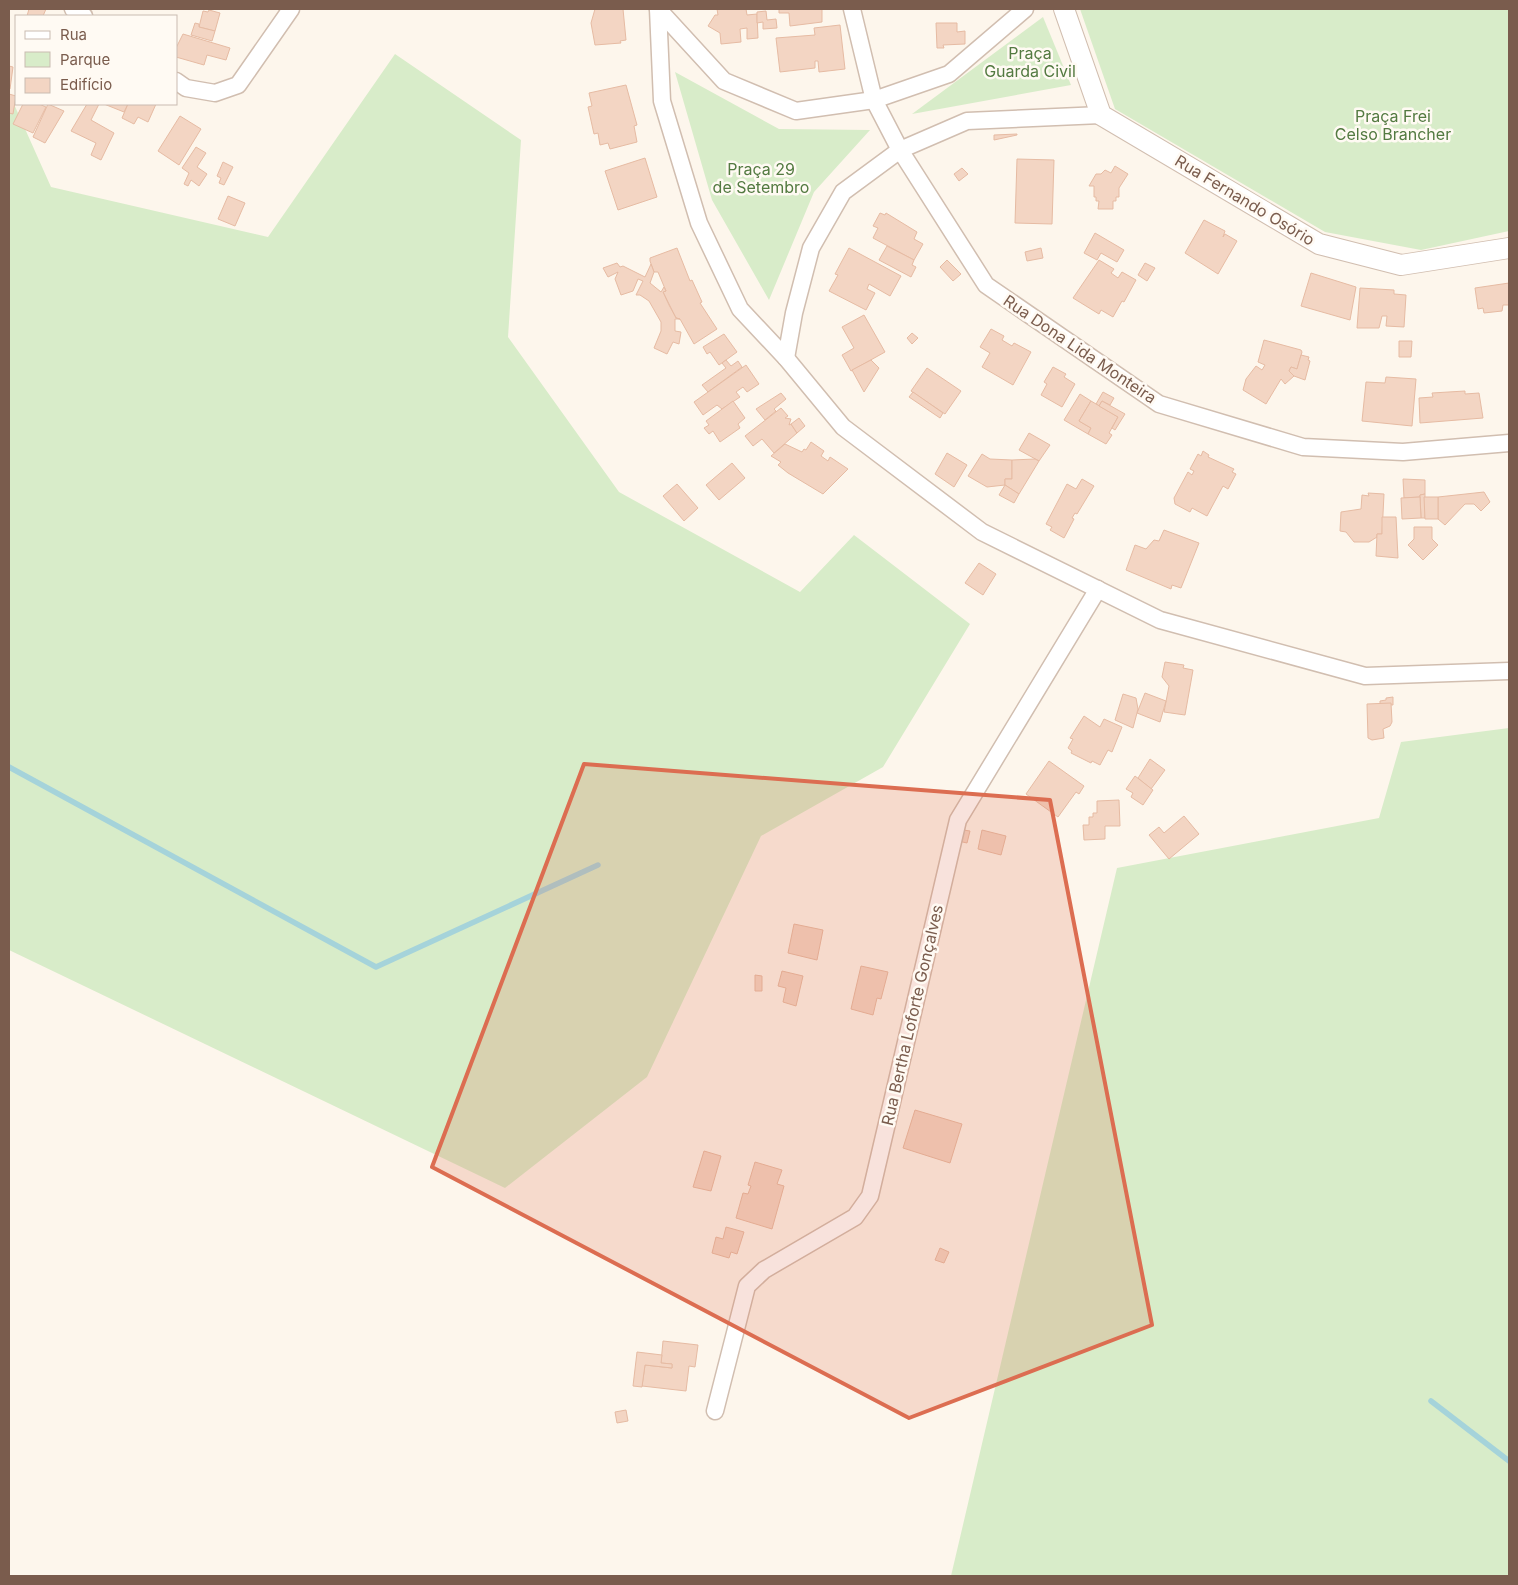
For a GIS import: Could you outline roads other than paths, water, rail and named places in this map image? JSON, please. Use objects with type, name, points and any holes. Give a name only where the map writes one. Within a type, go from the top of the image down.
[{"type":"street","points":[[178,82],[186,88],[215,93],[238,85],[291,9]]},
{"type":"street","points":[[658,9],[724,81],[796,111],[874,100],[949,74],[1025,9]]},
{"type":"street","points":[[658,9],[662,102],[700,223],[740,309],[786,358],[843,426],[982,532],[1160,620],[1364,676],[1509,670]]},
{"type":"street","name":"Rua Dona Lida Monteira","points":[[852,9],[874,100],[900,150],[986,285],[1159,404],[1303,447],[1403,452],[1509,443]]},
{"type":"street","points":[[786,358],[794,313],[811,248],[843,192],[900,150],[967,121],[1101,115],[1064,9]]},
{"type":"street","name":"Rua Fernando Osório","points":[[1101,115],[1318,244],[1401,265],[1509,248]]},
{"type":"street","name":"Rua Bertha Loforte Gonçalves","points":[[715,1411],[747,1286],[764,1270],[855,1217],[870,1196],[958,820],[1098,589]]},
{"type":"waterway","points":[[9,767],[376,967],[598,865]]},
{"type":"waterway","points":[[1431,1401],[1509,1461]]},
{"type":"park label","name":"Praça Guarda Civil","points":[[1030,62]]},
{"type":"park label","name":"Praça Frei Celso Brancher","points":[[1393,125]]},
{"type":"park label","name":"Praça 29 de Setembro","points":[[761,178]]}]
